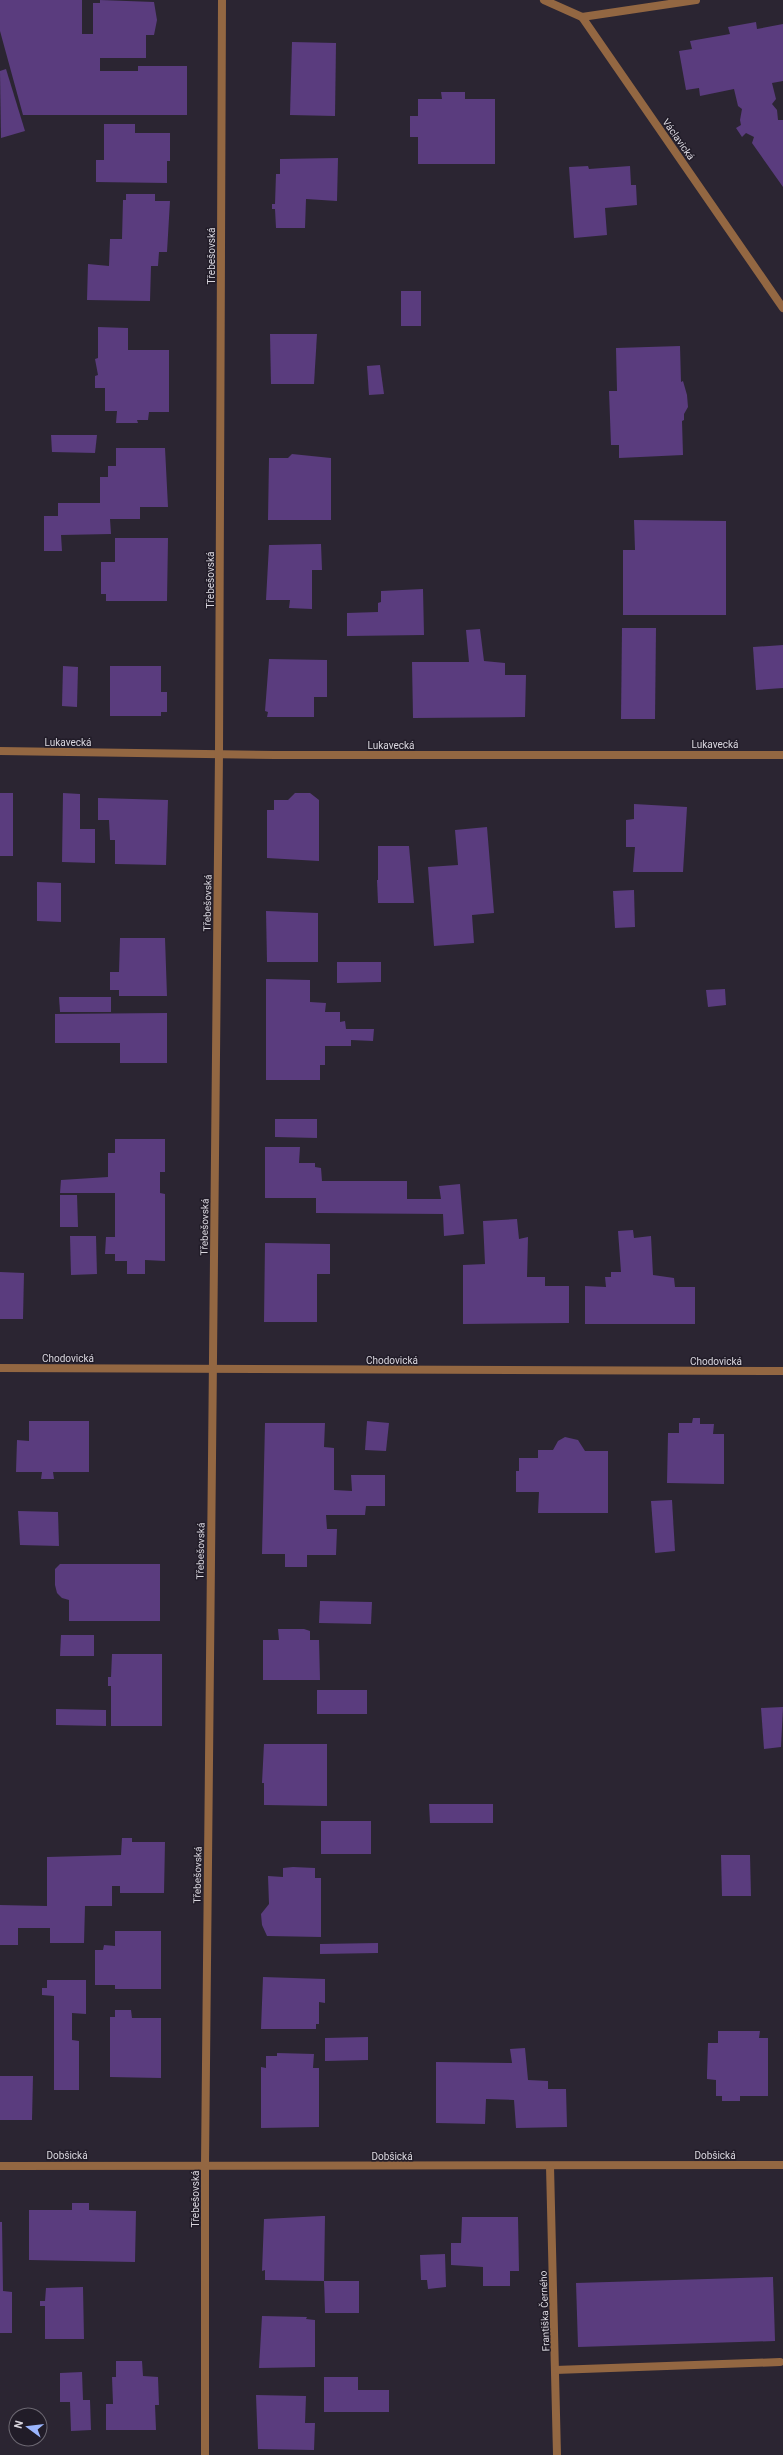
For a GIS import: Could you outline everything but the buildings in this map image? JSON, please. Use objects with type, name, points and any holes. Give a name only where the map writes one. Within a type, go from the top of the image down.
[{"type":"street","name":"Třebešovská","points":[[205,2455],[204,2165],[219,753],[222,0]]},
{"type":"street","points":[[544,0],[582,17],[696,0]]},
{"type":"street","name":"Václavická","points":[[582,17],[783,308]]},
{"type":"street","name":"Lukavecká","points":[[0,751],[783,754]]},
{"type":"street","name":"Chodovická","points":[[0,1368],[783,1371]]},
{"type":"street","name":"Dobšická","points":[[0,2166],[783,2165]]},
{"type":"street","name":"Františka Černého","points":[[550,2166],[557,2455]]},
{"type":"street","points":[[555,2370],[780,2362]]}]
